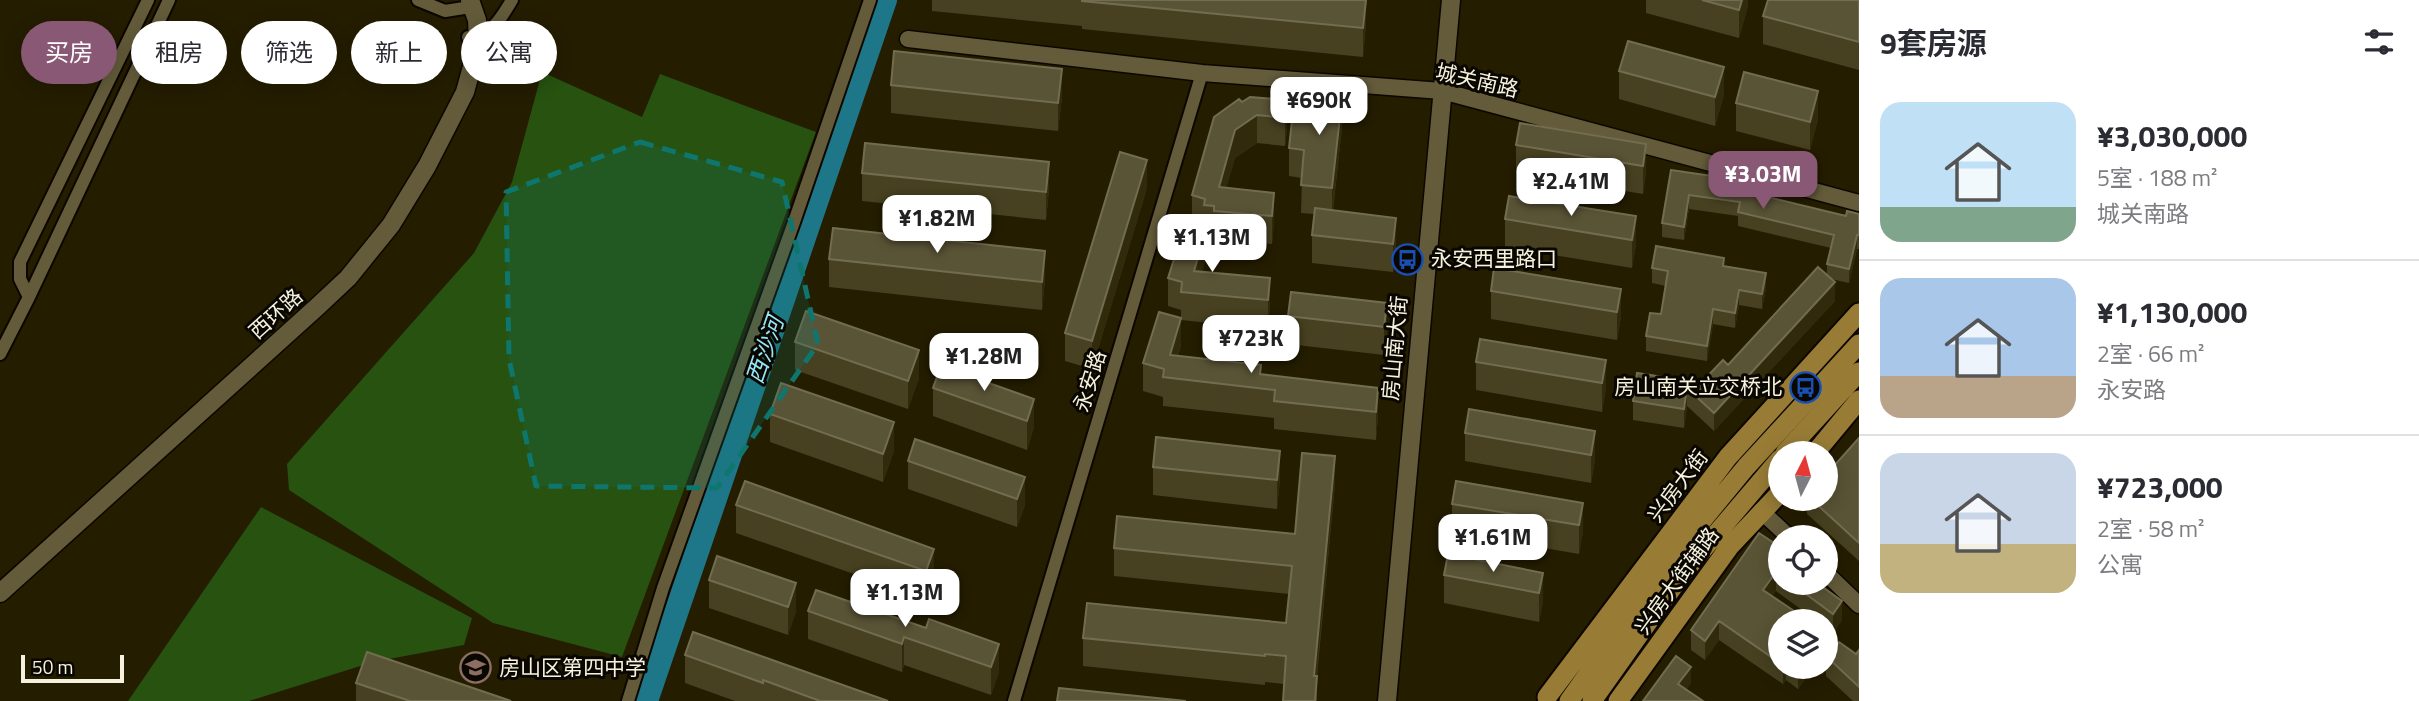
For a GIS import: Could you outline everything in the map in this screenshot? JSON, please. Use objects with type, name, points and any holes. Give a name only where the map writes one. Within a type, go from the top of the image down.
[{"type":"main road","name":"房山南大街","points":[[1387,701],[1451,0]]},
{"type":"main road","name":"西环路","points":[[465,3],[477,21]]},
{"type":"main road","name":"西环路","points":[[0,582],[309,304],[344,268],[394,204],[461,76]]},
{"type":"main road","name":"西环路","points":[[0,593],[348,278],[391,225],[427,166],[468,84]]},
{"type":"main road","name":"兴房大街","points":[[1545,699],[1728,457],[1859,313]]},
{"type":"main road","name":"兴房大街","points":[[1569,701],[1667,563],[1746,467],[1859,344]]},
{"type":"main road","points":[[1796,441],[1859,372]]},
{"type":"main road","points":[[1835,399],[1859,387]]},
{"type":"main road","points":[[1825,441],[1859,400]]},
{"type":"main road","points":[[1592,701],[1682,574],[1768,473]]},
{"type":"main road","points":[[1730,546],[1768,477]]},
{"type":"main road","name":"兴房大街辅路","points":[[1618,701],[1730,546],[1768,504]]},
{"type":"main road","name":"兴房大街","points":[[1545,699],[1595,663]]},
{"type":"street","points":[[29,297],[20,279],[20,262],[148,0]]},
{"type":"street","points":[[0,354],[169,0]]},
{"type":"street","points":[[418,0],[445,10],[465,3]]},
{"type":"street","points":[[500,21],[512,0]]},
{"type":"street","points":[[628,701],[663,588],[870,0]]},
{"type":"street","name":"城关南路","points":[[908,39],[1202,73],[1442,91],[1859,203]]},
{"type":"street","name":"永安路","points":[[1014,701],[1202,73]]},
{"type":"street","points":[[1761,510],[1777,525]]},
{"type":"street","points":[[1838,585],[1859,605]]},
{"type":"highlighted area","points":[[640,142],[782,182],[818,344],[717,488],[536,486],[509,359],[506,192]]},
{"type":"green space","points":[[660,74],[816,132],[622,657],[493,623],[289,490],[287,464],[474,253],[512,182],[539,84],[557,84],[557,79],[642,117]]},
{"type":"green space","points":[[261,507],[472,618],[464,645],[373,662],[249,701],[128,701]]},
{"type":"building","points":[[1082,0],[1366,0],[1363,28]]},
{"type":"building","points":[[1702,0],[1742,0],[1739,10]]},
{"type":"building","points":[[1768,0],[1859,0],[1859,42],[1763,16]]},
{"type":"building","points":[[1628,41],[1724,67],[1715,97],[1619,71]]},
{"type":"building","points":[[894,51],[1062,69],[1058,103],[891,85]]},
{"type":"building","points":[[1744,72],[1818,91],[1810,122],[1736,103]]},
{"type":"building","points":[[1311,87],[1343,90],[1332,188],[1301,185],[1304,150],[1289,148],[1292,120],[1307,122]]},
{"type":"building","points":[[1250,97],[1287,100],[1285,118],[1257,115],[1235,130],[1219,187],[1274,193],[1272,216],[1214,211],[1214,206],[1204,205],[1205,199],[1192,195],[1214,117],[1239,99],[1242,102]]},
{"type":"building","points":[[1520,123],[1646,144],[1643,166],[1516,145]]},
{"type":"building","points":[[865,143],[1049,162],[1046,192],[862,173]]},
{"type":"building","points":[[1120,152],[1147,160],[1092,341],[1065,333]]},
{"type":"building","points":[[1671,170],[1733,179],[1731,188],[1846,216],[1847,211],[1859,214],[1859,235],[1849,269],[1827,264],[1834,235],[1738,212],[1740,202],[1689,195],[1684,227],[1662,223]]},
{"type":"building","points":[[1509,196],[1636,216],[1632,240],[1505,219]]},
{"type":"building","points":[[1315,208],[1396,218],[1393,244],[1312,235]]},
{"type":"building","points":[[833,228],[1045,251],[1042,282],[829,259]]},
{"type":"building","points":[[1184,228],[1205,234],[1194,271],[1270,278],[1268,300],[1181,292],[1182,282],[1168,278]]},
{"type":"building","points":[[1656,246],[1724,258],[1723,266],[1766,273],[1762,294],[1739,290],[1735,313],[1713,309],[1707,346],[1646,336],[1650,313],[1661,314],[1668,271],[1652,268]]},
{"type":"building","points":[[1818,267],[1835,282],[1714,413],[1687,388],[1684,409],[1633,401],[1637,373],[1701,383],[1723,360],[1728,365]]},
{"type":"building","points":[[1494,268],[1621,289],[1617,312],[1491,291]]},
{"type":"building","points":[[1291,292],[1387,303],[1384,327],[1288,316]]},
{"type":"building","points":[[806,311],[919,350],[908,381],[795,342]]},
{"type":"building","points":[[1159,312],[1181,318],[1170,355],[1261,365],[1260,374],[1378,388],[1376,412],[1274,401],[1275,390],[1163,377],[1164,369],[1143,363]]},
{"type":"building","points":[[1480,339],[1606,360],[1602,383],[1476,362]]},
{"type":"building","points":[[941,366],[1034,399],[1027,421],[933,388]]},
{"type":"building","points":[[781,383],[894,422],[883,454],[770,414]]},
{"type":"building","points":[[1469,409],[1595,431],[1591,455],[1465,433]]},
{"type":"building","points":[[1156,437],[1280,451],[1277,480],[1153,467]]},
{"type":"building","points":[[1859,438],[1859,543],[1824,511],[1838,511],[1838,461]]},
{"type":"building","points":[[915,439],[1025,477],[1017,499],[908,461]]},
{"type":"building","points":[[1302,453],[1335,456],[1314,676],[1317,676],[1315,701],[1283,701],[1286,656],[1083,638],[1087,603],[1286,623],[1292,566],[1114,548],[1117,516],[1295,534]]},
{"type":"building","points":[[745,481],[934,549],[926,571],[736,505]]},
{"type":"building","points":[[1456,481],[1583,503],[1579,525],[1452,504]]},
{"type":"building","points":[[1759,533],[1768,539],[1768,583],[1763,590],[1791,609],[1768,609],[1768,655],[1719,621],[1705,641],[1691,630]]},
{"type":"building","points":[[1448,554],[1543,573],[1539,593],[1444,575]]},
{"type":"building","points":[[717,556],[796,583],[788,607],[709,580]]},
{"type":"building","points":[[816,590],[926,628],[929,619],[999,644],[991,667],[904,637],[902,644],[808,611]]},
{"type":"building","points":[[1807,595],[1834,595],[1842,601],[1836,609],[1826,609]]},
{"type":"building","points":[[693,632],[888,701],[820,701],[763,680],[763,683],[685,655]]},
{"type":"building","points":[[1838,643],[1856,654],[1859,650],[1859,687],[1838,667]]},
{"type":"building","points":[[367,652],[511,701],[410,701],[356,683]]},
{"type":"building","points":[[1676,656],[1691,667],[1678,684],[1703,701],[1643,701]]},
{"type":"building","points":[[1059,688],[1186,701],[1057,701]]},
{"type":"waterway","name":"西沙河","points":[[646,701],[885,0]]},
{"type":"place","name":"永安西里路口","points":[[1408,259]]},
{"type":"place","name":"房山南关立交桥北","points":[[1805,387]]},
{"type":"place","name":"房山区第四中学","points":[[476,668]]}]
